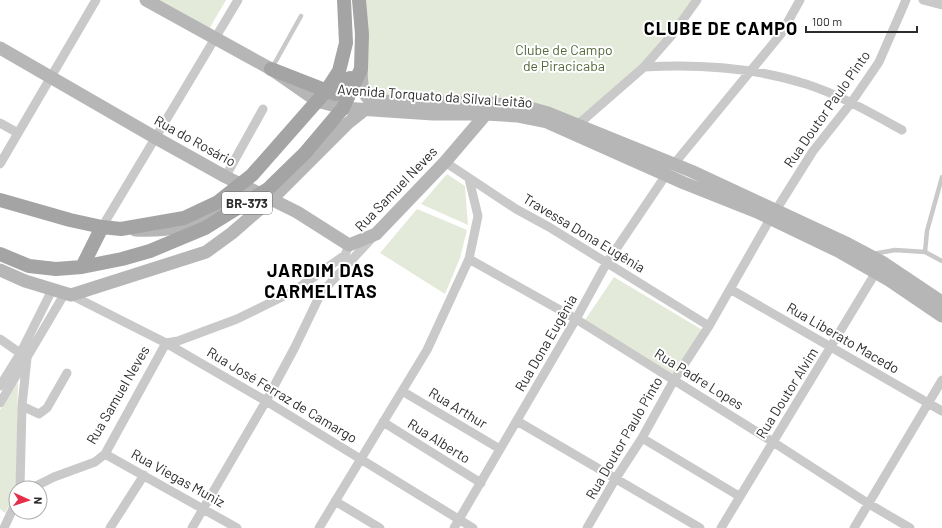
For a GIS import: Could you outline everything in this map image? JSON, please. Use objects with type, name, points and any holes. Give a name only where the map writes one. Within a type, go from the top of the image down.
[{"type":"main road","points":[[3,199],[44,213],[102,227],[121,229],[184,218],[218,202],[245,180],[278,148],[322,96],[339,71],[344,56],[347,26],[344,0]]},
{"type":"main road","name":"BR-373","points":[[0,254],[29,266],[56,269],[82,267],[122,259],[150,250],[205,228],[268,188],[305,153],[343,108],[361,69],[362,48],[359,0]]},
{"type":"main road","points":[[271,69],[322,96],[335,94],[342,92],[354,70],[362,48]]},
{"type":"main road","points":[[292,177],[305,153]]},
{"type":"main road","points":[[82,267],[102,227]]},
{"type":"main road","points":[[0,266],[18,270],[56,269]]},
{"type":"street","points":[[0,164],[96,0]]},
{"type":"street","points":[[146,0],[271,69]]},
{"type":"street","points":[[102,227],[238,0]]},
{"type":"street","points":[[574,128],[644,67],[672,35],[698,0]]},
{"type":"street","points":[[674,164],[753,70],[781,34],[800,0]]},
{"type":"street","name":"Rua Doutor Paulo Pinto","points":[[588,528],[616,478],[642,438],[674,380],[709,326],[773,214],[813,151],[851,103],[879,62],[906,0]]},
{"type":"street","points":[[923,0],[942,6]]},
{"type":"street","name":"Rua do Rosário","points":[[0,48],[156,138],[297,212],[349,245]]},
{"type":"street","points":[[644,67],[715,67],[753,70],[807,84],[851,103],[902,130]]},
{"type":"street","name":"Avenida Torquato da Silva Leitão","points":[[361,69],[364,93],[367,98],[373,101],[487,108],[530,108],[574,128],[666,175],[773,214],[870,255],[942,302]]},
{"type":"street","name":"Avenida Torquato da Silva Leitão","points":[[322,96],[343,108],[366,108],[433,114],[487,108]]},
{"type":"street","points":[[0,270],[25,281],[68,294],[206,252],[232,234],[348,123],[366,108]]},
{"type":"street","name":"Rua Samuel Neves","points":[[192,528],[266,401],[295,347],[321,293],[445,162],[487,108]]},
{"type":"street","points":[[227,174],[263,109]]},
{"type":"street","points":[[0,123],[18,132]]},
{"type":"street","name":"Avenida Torquato da Silva Leitão","points":[[574,128],[674,164],[762,203],[773,214],[876,272],[942,316]]},
{"type":"street","points":[[180,145],[227,174],[245,180]]},
{"type":"street","name":"Travessa Dona Eugênia","points":[[445,162],[606,264],[709,326]]},
{"type":"street","points":[[666,175],[680,169],[691,172]]},
{"type":"street","name":"Rua Dona Eugênia","points":[[454,528],[576,319],[606,264],[666,175]]},
{"type":"street","points":[[320,528],[427,350],[469,259],[478,216],[470,179]]},
{"type":"street","points":[[121,229],[152,231],[180,228],[193,224],[226,208],[246,195],[258,192]]},
{"type":"street","points":[[349,245],[376,234]]},
{"type":"street","name":"Rua Samuel Neves","points":[[48,480],[95,462],[105,454],[166,343],[178,341],[237,319],[294,291],[345,255],[349,245]]},
{"type":"street","points":[[840,252],[846,251],[856,255],[870,255]]},
{"type":"street","name":"Rua Padre Lopes","points":[[469,259],[576,319],[773,442],[868,504],[910,528]]},
{"type":"street","points":[[876,272],[882,267],[891,268]]},
{"type":"street","name":"Rua Doutor Alvim","points":[[720,528],[832,348],[876,272]]},
{"type":"street","points":[[294,291],[310,288],[321,293]]},
{"type":"street","name":"Rua Liberato Macedo","points":[[730,289],[942,411]]},
{"type":"street","points":[[0,403],[24,355],[52,290]]},
{"type":"street","points":[[0,386],[68,294]]},
{"type":"street","name":"Rua José Ferraz de Camargo","points":[[68,294],[166,343],[361,458],[474,528]]},
{"type":"street","points":[[0,338],[24,355]]},
{"type":"street","points":[[20,480],[24,355]]},
{"type":"street","points":[[22,406],[39,414],[47,408],[67,373]]},
{"type":"street","points":[[854,528],[930,403],[942,380]]},
{"type":"street","name":"Rua Arthur","points":[[402,391],[500,449]]},
{"type":"street","points":[[517,420],[700,528]]},
{"type":"street","name":"Rua Alberto","points":[[383,422],[481,483]]},
{"type":"street","points":[[642,438],[739,496]]},
{"type":"street","name":"Rua Viegas Muniz","points":[[105,454],[144,474],[237,528]]},
{"type":"street","points":[[110,528],[144,474]]},
{"type":"street","points":[[335,501],[380,528]]},
{"type":"lane","points":[[271,69],[301,16]]},
{"type":"lane","points":[[925,252],[927,231],[942,177]]},
{"type":"lane","points":[[870,255],[895,250],[925,252],[942,261]]},
{"type":"green space","points":[[157,0],[226,0],[208,31]]},
{"type":"green space","name":"Clube de Campo de Piracicaba","points":[[360,0],[697,0],[672,35],[579,124],[367,98]]},
{"type":"green space","points":[[447,174],[465,186],[468,225],[421,204]]},
{"type":"green space","points":[[417,209],[467,230],[460,258],[445,294],[380,253]]},
{"type":"green space","points":[[614,277],[704,331],[675,377],[585,320]]},
{"type":"green space","points":[[18,382],[16,480],[8,480],[8,507],[5,513],[0,509],[0,410]]},
{"type":"district","name":"CLUBE DE CAMPO","points":[[721,29]]},
{"type":"district","name":"JARDIM DAS CARMELITAS","points":[[321,281]]}]
